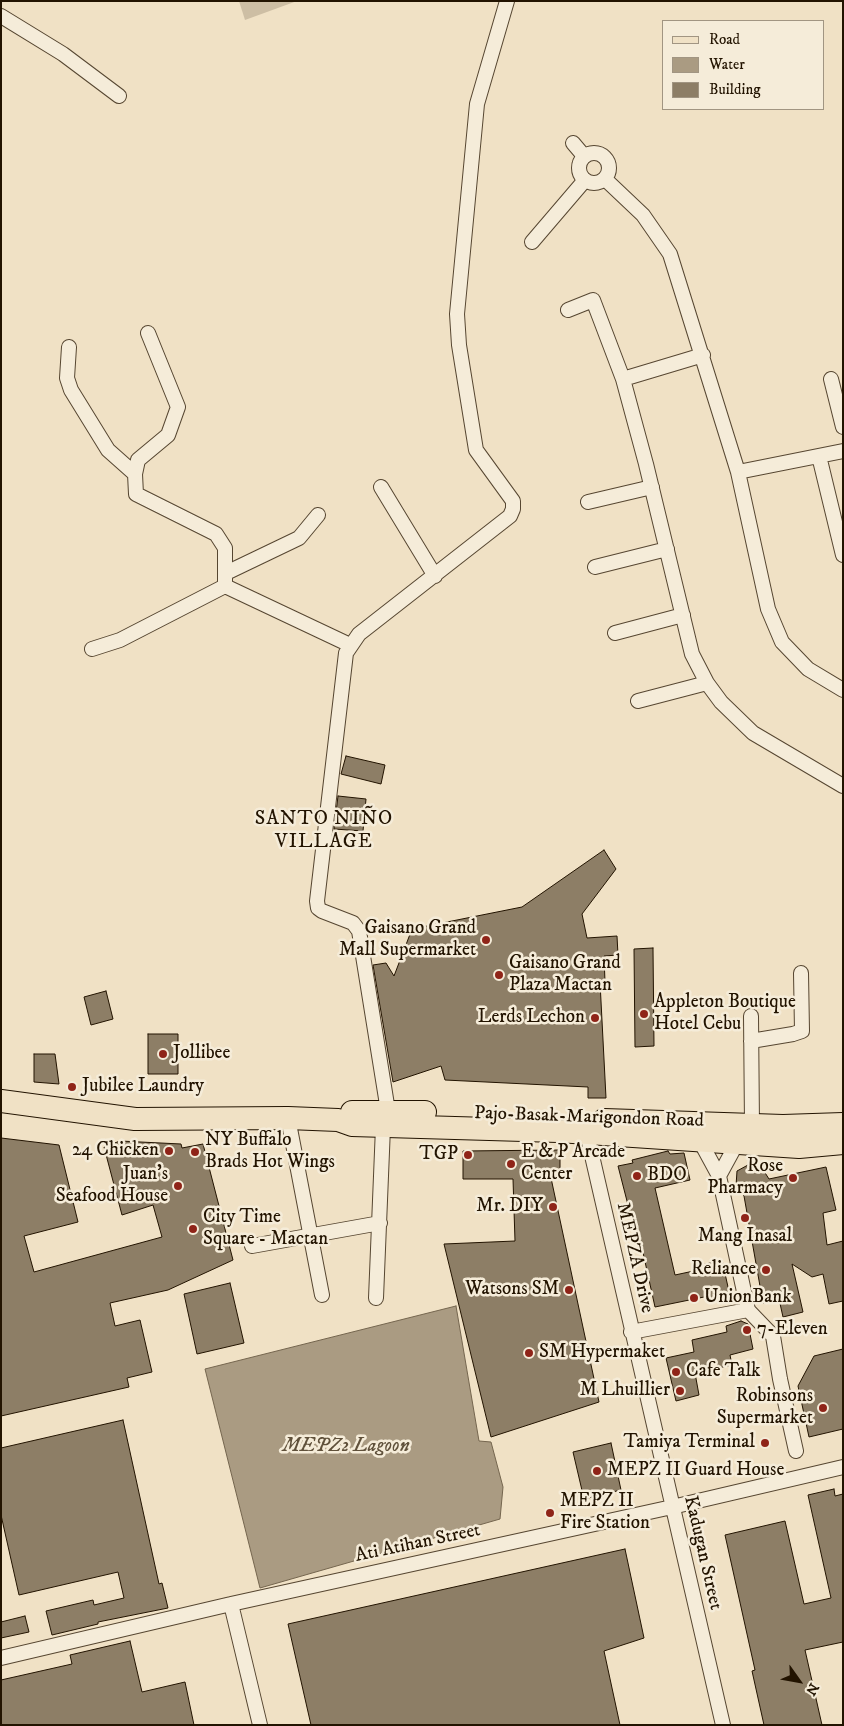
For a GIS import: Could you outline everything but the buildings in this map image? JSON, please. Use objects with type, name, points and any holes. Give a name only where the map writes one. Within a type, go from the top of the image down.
[{"type":"main road","name":"Pajo-Basak-Marigondon Road","points":[[1,1101],[135,1119],[288,1118],[338,1120],[352,1125],[385,1119],[752,1125],[843,1124]]},
{"type":"main road","name":"Pajo-Basak-Marigondon Road","points":[[385,1119],[463,1127],[799,1147],[843,1143]]},
{"type":"street","points":[[376,1298],[385,1119],[358,931],[353,923],[322,911],[318,908],[317,901],[346,653],[350,645],[359,634],[510,516],[513,509],[513,501],[476,450],[459,344],[457,314],[476,104],[507,1]]},
{"type":"street","points":[[1,16],[63,54],[119,96]]},
{"type":"street","points":[[573,143],[584,156]]},
{"type":"street","points":[[599,153],[608,160],[610,170],[605,179],[597,183],[585,180],[579,171],[579,166],[584,156],[599,153]]},
{"type":"street","points":[[605,179],[643,215],[670,254],[704,355],[738,472],[768,609],[782,642],[808,668],[843,690]]},
{"type":"street","points":[[532,242],[585,180]]},
{"type":"street","points":[[568,310],[593,300],[623,379],[652,487],[692,654],[707,683],[721,702],[753,733],[843,786]]},
{"type":"street","points":[[148,333],[178,407],[168,435],[138,460],[135,474],[136,494],[216,534],[225,548],[226,580]]},
{"type":"street","points":[[70,347],[67,378],[70,390],[108,450],[135,474]]},
{"type":"street","points":[[623,379],[704,355]]},
{"type":"street","points":[[831,379],[843,427]]},
{"type":"street","points":[[738,472],[843,451]]},
{"type":"street","points":[[819,456],[839,521],[843,555]]},
{"type":"street","points":[[381,487],[435,576]]},
{"type":"street","points":[[588,502],[652,487]]},
{"type":"street","points":[[92,649],[120,640],[299,538],[318,515]]},
{"type":"street","points":[[595,567],[667,549]]},
{"type":"street","points":[[226,580],[350,645]]},
{"type":"street","points":[[615,633],[683,615]]},
{"type":"street","points":[[638,702],[707,683]]},
{"type":"street","points":[[751,1041],[802,1031],[801,973]]},
{"type":"street","points":[[751,1016],[752,1125]]},
{"type":"street","points":[[288,1118],[322,1295]]},
{"type":"street","name":"MEPZA Drive","points":[[587,1134],[631,1332]]},
{"type":"street","points":[[700,1141],[719,1176],[748,1310],[773,1336],[780,1379],[796,1451]]},
{"type":"street","points":[[719,1176],[737,1143]]},
{"type":"street","points":[[252,1246],[380,1223]]},
{"type":"street","points":[[631,1332],[748,1310]]},
{"type":"street","name":"Kadugan Street","points":[[631,1332],[723,1725]]},
{"type":"street","name":"Ati Atihan Street","points":[[1,1658],[231,1604],[672,1507],[843,1466]]},
{"type":"street","points":[[231,1604],[260,1725]]},
{"type":"shaded area","points":[[239,1],[297,1],[245,20]]},
{"type":"water","name":"MEPZ2 Lagoon","points":[[456,1306],[479,1441],[491,1442],[503,1487],[500,1519],[260,1588],[205,1369]]},
{"type":"place","name":"Gaisano Grand Mall Supermarket","points":[[486,940]]},
{"type":"place","name":"Gaisano Grand Plaza Mactan","points":[[499,975]]},
{"type":"place","name":"Appleton Boutique Hotel Cebu","points":[[644,1014]]},
{"type":"place","name":"Lerds Lechon","points":[[595,1018]]},
{"type":"place","name":"Jollibee","points":[[163,1054]]},
{"type":"place","name":"Jubilee Laundry","points":[[72,1087]]},
{"type":"place","name":"24 Chicken","points":[[169,1151]]},
{"type":"place","name":"NY Buffalo Brads Hot Wings","points":[[195,1152]]},
{"type":"place","name":"TGP","points":[[468,1155]]},
{"type":"place","name":"E & P Arcade Center","points":[[511,1164]]},
{"type":"place","name":"BDO","points":[[637,1176]]},
{"type":"place","name":"Rose Pharmacy","points":[[793,1178]]},
{"type":"place","name":"Juan's Seafood House","points":[[178,1186]]},
{"type":"place","name":"Mr. DIY","points":[[553,1207]]},
{"type":"place","name":"Mang Inasal","points":[[745,1218]]},
{"type":"place","name":"City Time Square - Mactan","points":[[193,1229]]},
{"type":"place","name":"Reliance","points":[[766,1270]]},
{"type":"place","name":"Watsons SM","points":[[569,1290]]},
{"type":"place","name":"UnionBank","points":[[694,1298]]},
{"type":"place","name":"7-Eleven","points":[[747,1330]]},
{"type":"place","name":"SM Hypermaket","points":[[529,1353]]},
{"type":"place","name":"Cafe Talk","points":[[676,1372]]},
{"type":"place","name":"M Lhuillier","points":[[680,1391]]},
{"type":"place","name":"Robinsons Supermarket","points":[[823,1408]]},
{"type":"place","name":"Tamiya Terminal","points":[[765,1443]]},
{"type":"place","name":"MEPZ II Guard House","points":[[597,1471]]},
{"type":"place","name":"MEPZ II Fire Station","points":[[550,1513]]},
{"type":"district","name":"SANTO NIÑO VILLAGE","points":[[324,832]]}]
